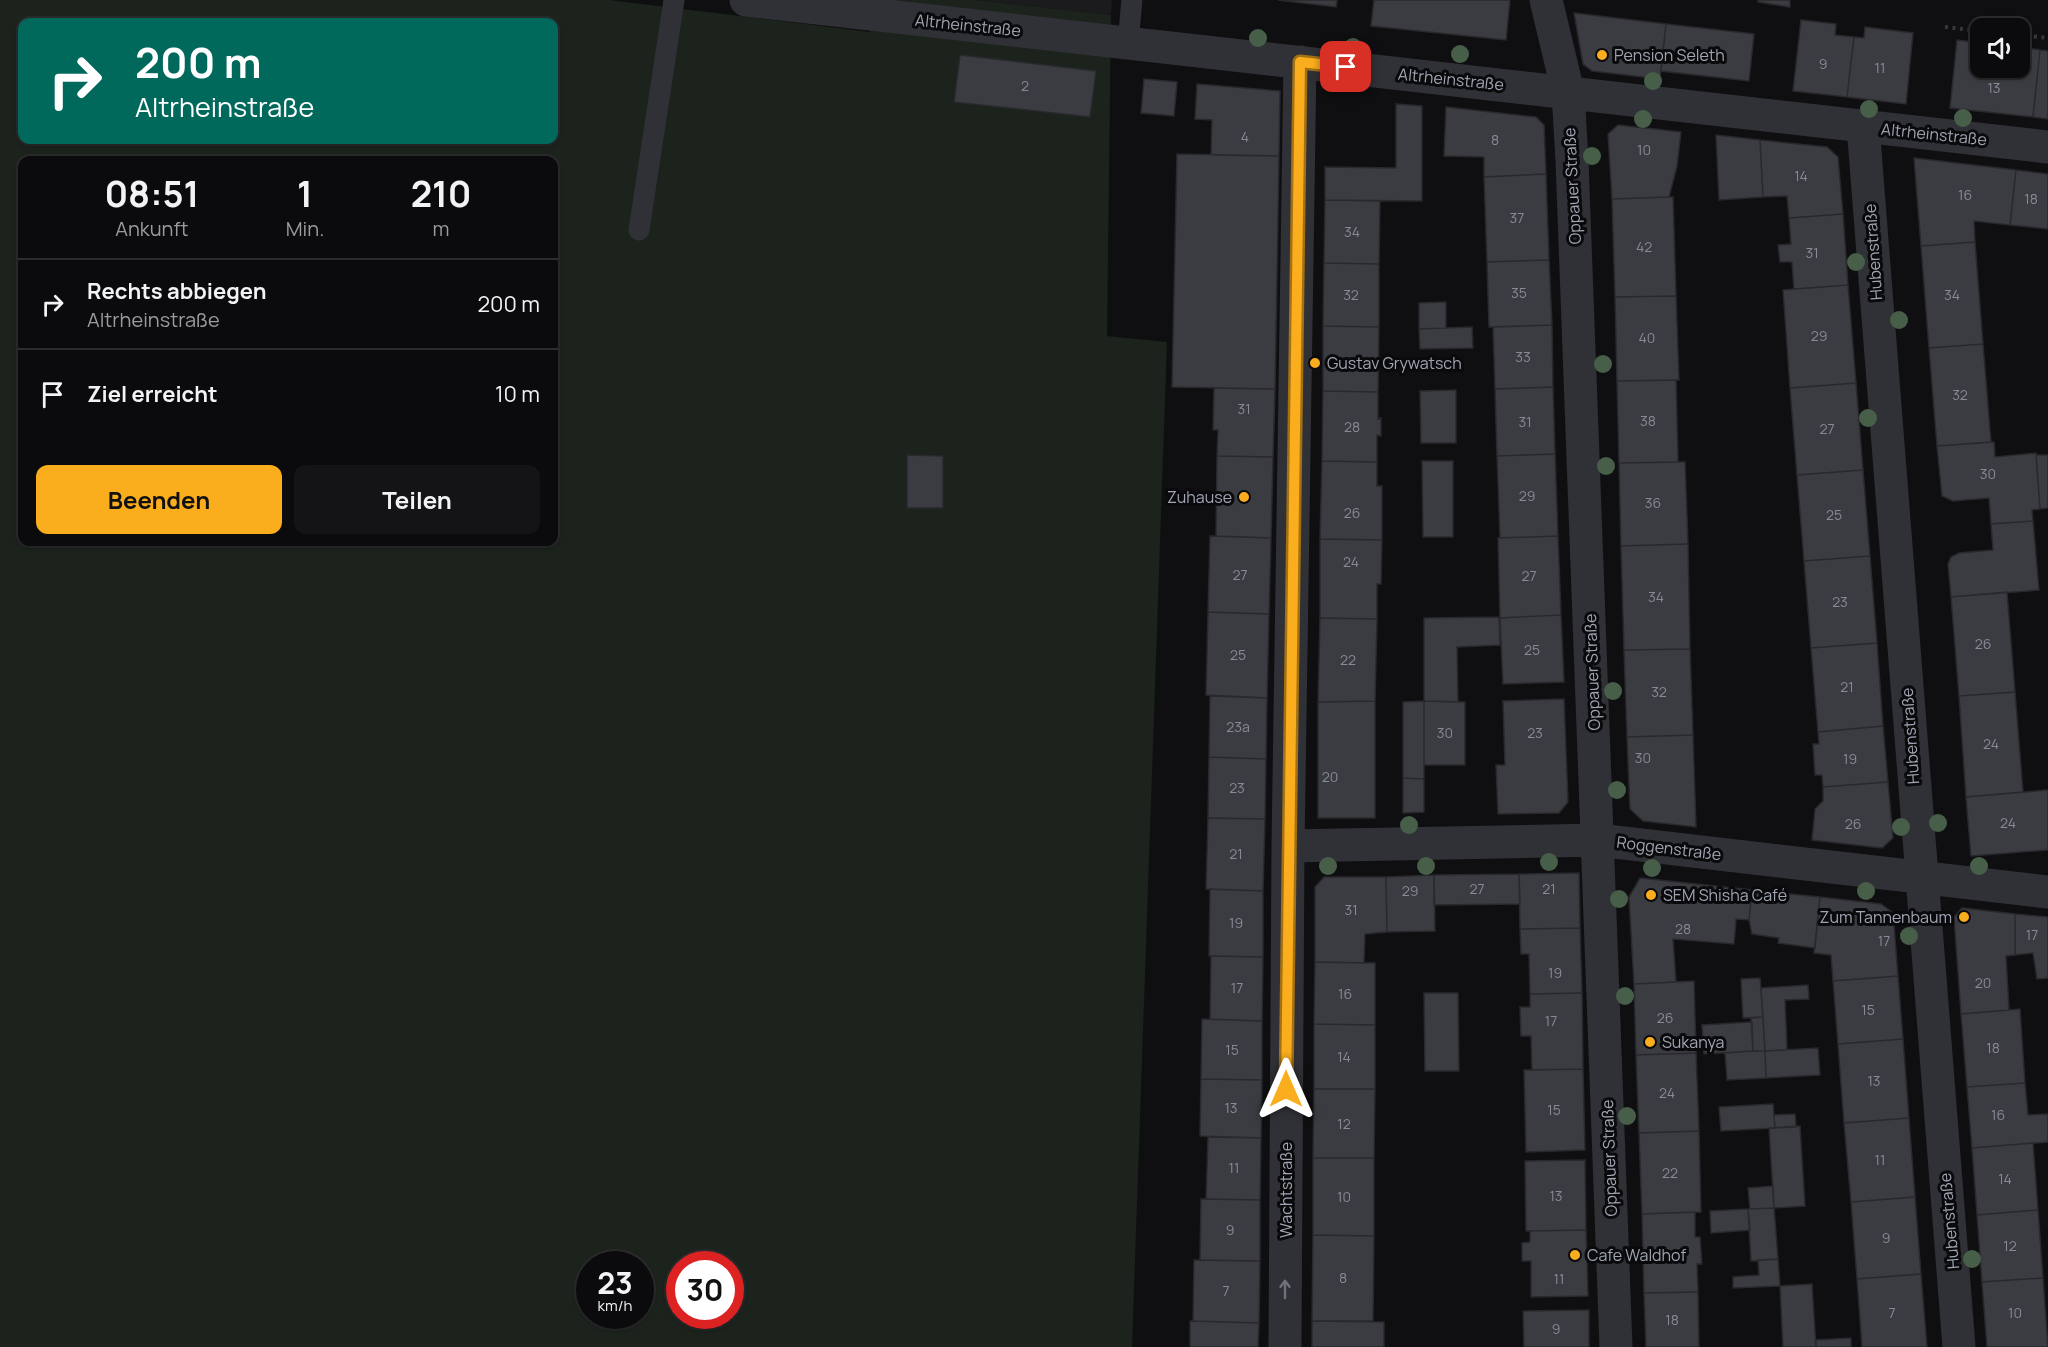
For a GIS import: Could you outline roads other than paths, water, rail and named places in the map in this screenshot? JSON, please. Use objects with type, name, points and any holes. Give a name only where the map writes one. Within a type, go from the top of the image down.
[{"type":"street","name":"Altrheinstraße","points":[[746,0],[2048,147]]},
{"type":"street","name":"Oppauer Straße","points":[[1546,0],[1568,92],[1616,1347]]},
{"type":"street","name":"Wachtstraße","points":[[1285,1347],[1288,846],[1300,62]]},
{"type":"street","name":"Hubenstraße","points":[[1863,126],[1959,1347]]},
{"type":"street","name":"Roggenstraße","points":[[1288,846],[1598,840],[2048,892]]},
{"type":"lane","points":[[639,230],[674,0]]},
{"type":"lane","points":[[1128,42],[1132,0]]},
{"type":"place","name":"Pension Seleth","points":[[1602,55]]},
{"type":"place","name":"Gustav Grywatsch","points":[[1315,363]]},
{"type":"place","name":"Zuhause","points":[[1244,497]]},
{"type":"place","name":"SEM Shisha Café","points":[[1651,895]]},
{"type":"place","name":"Zum Tannenbaum","points":[[1964,917]]},
{"type":"place","name":"Sukanya","points":[[1650,1042]]},
{"type":"place","name":"Cafe Waldhof","points":[[1575,1255]]}]
